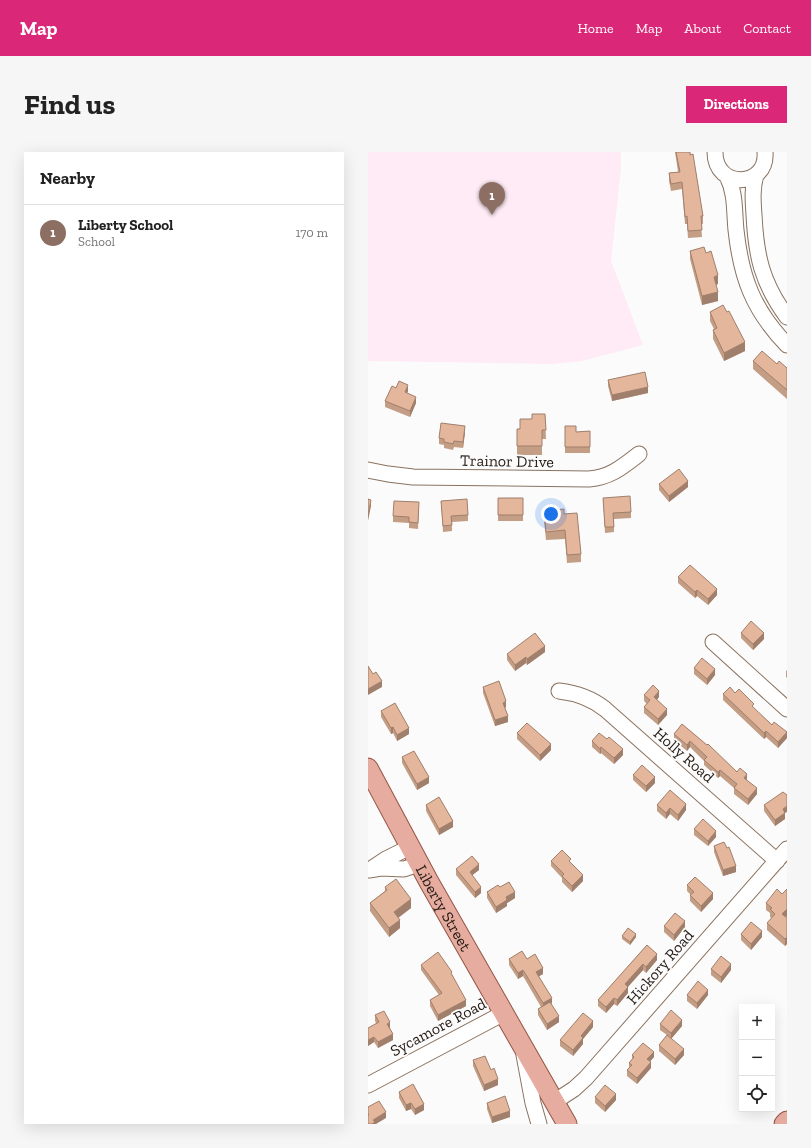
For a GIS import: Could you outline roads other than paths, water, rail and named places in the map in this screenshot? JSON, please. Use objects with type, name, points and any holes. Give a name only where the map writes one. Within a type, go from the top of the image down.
[{"type":"main road","name":"Liberty Street","points":[[368,768],[419,864],[567,1124]]},
{"type":"main road","points":[[784,1124],[787,1121]]},
{"type":"street","points":[[715,152],[717,165],[727,176],[736,180],[744,180],[756,175]]},
{"type":"street","points":[[765,152],[764,164],[756,175],[752,195],[758,258],[768,288],[787,317]]},
{"type":"street","points":[[727,176],[731,183],[734,196],[738,252],[745,279],[761,313],[787,345]]},
{"type":"street","name":"Trainor Drive","points":[[368,470],[400,476],[420,477],[589,479],[613,473],[639,454]]},
{"type":"street","points":[[713,642],[787,709]]},
{"type":"street","name":"Holly Road","points":[[560,691],[585,697],[605,709],[777,861]]},
{"type":"street","points":[[368,870],[410,847]]},
{"type":"street","name":"Hickory Road","points":[[554,1102],[574,1089],[586,1078],[787,850]]},
{"type":"street","points":[[368,870],[381,868],[404,869],[419,864]]},
{"type":"street","name":"Sycamore Road","points":[[368,1085],[504,1013]]},
{"type":"street","name":"Liberty Street","points":[[522,1046],[533,1103],[539,1124]]},
{"type":"place","name":"Liberty School","points":[[492,215]]}]
